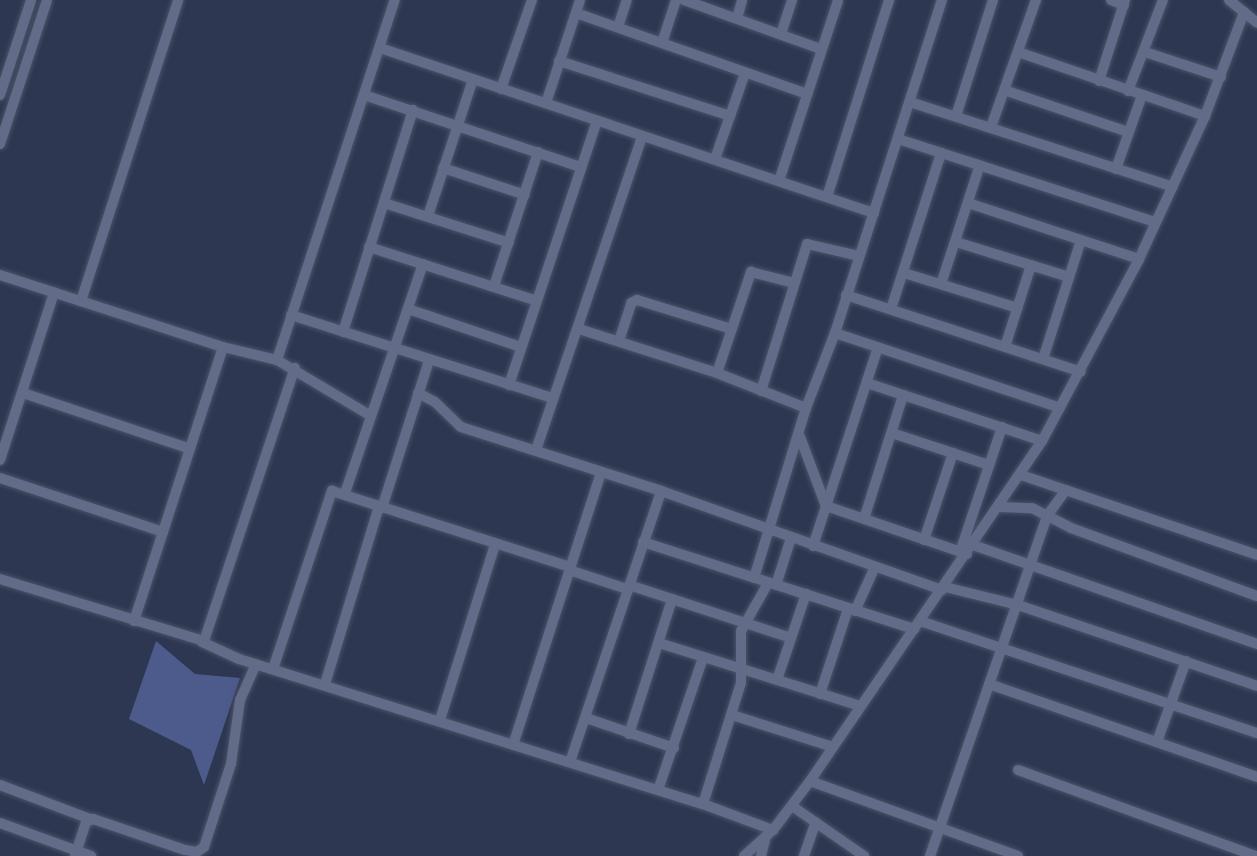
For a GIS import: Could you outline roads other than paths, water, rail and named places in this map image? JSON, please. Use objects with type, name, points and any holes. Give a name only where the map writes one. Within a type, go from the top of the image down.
[{"type":"street","points":[[0,95],[5,58],[31,0]]},
{"type":"street","points":[[0,144],[47,0]]},
{"type":"street","points":[[81,301],[178,0]]},
{"type":"street","points":[[277,360],[395,0]]},
{"type":"street","points":[[501,89],[532,0]]},
{"type":"street","points":[[546,103],[580,0]]},
{"type":"street","points":[[618,27],[627,0]]},
{"type":"street","points":[[662,43],[676,0]]},
{"type":"street","points":[[684,0],[822,49]]},
{"type":"street","points":[[736,18],[742,0]]},
{"type":"street","points":[[781,34],[792,0]]},
{"type":"street","points":[[779,181],[838,0]]},
{"type":"street","points":[[827,197],[889,0]]},
{"type":"street","points":[[754,578],[800,437],[806,408],[835,333],[942,0]]},
{"type":"street","points":[[956,116],[993,0]]},
{"type":"street","points":[[991,128],[1036,0]]},
{"type":"street","points":[[1099,81],[1124,2],[1111,0]]},
{"type":"street","points":[[1128,91],[1163,0]]},
{"type":"street","points":[[1229,0],[1257,23]]},
{"type":"street","points":[[744,856],[769,833],[810,781],[967,550],[1021,475],[1042,441],[1081,372],[1173,187],[1221,77],[1244,12]]},
{"type":"street","points":[[576,13],[807,94]]},
{"type":"street","points":[[380,48],[874,213]]},
{"type":"street","points":[[1018,52],[1205,116]]},
{"type":"street","points":[[1144,52],[1221,77]]},
{"type":"street","points":[[559,62],[730,116]]},
{"type":"street","points":[[715,159],[745,73]]},
{"type":"street","points":[[428,216],[473,79]]},
{"type":"street","points":[[1004,90],[1128,132]]},
{"type":"street","points":[[364,94],[581,167]]},
{"type":"street","points":[[1116,169],[1142,95]]},
{"type":"street","points":[[910,102],[1173,187]]},
{"type":"street","points":[[343,332],[413,110]]},
{"type":"street","points":[[509,385],[597,121]]},
{"type":"street","points":[[536,450],[579,329],[642,136]]},
{"type":"street","points":[[898,139],[1155,222]]},
{"type":"street","points":[[494,286],[538,152]]},
{"type":"street","points":[[891,309],[941,153]]},
{"type":"street","points":[[940,284],[980,165]]},
{"type":"street","points":[[443,168],[525,195]]},
{"type":"street","points":[[384,203],[509,243]]},
{"type":"street","points":[[968,203],[1139,259]]},
{"type":"street","points":[[1043,358],[1081,240]]},
{"type":"street","points":[[761,391],[809,242],[859,255]]},
{"type":"street","points":[[956,242],[1069,277]]},
{"type":"street","points":[[369,247],[537,301]]},
{"type":"street","points":[[345,493],[423,264]]},
{"type":"street","points":[[1005,347],[1031,265]]},
{"type":"street","points":[[717,373],[751,272],[794,283]]},
{"type":"street","points":[[904,273],[1018,308]]},
{"type":"street","points":[[0,275],[223,347],[277,360],[295,368],[371,416]]},
{"type":"street","points":[[0,460],[54,293]]},
{"type":"street","points":[[846,294],[1081,372]]},
{"type":"street","points":[[619,341],[630,306],[637,300],[732,329]]},
{"type":"street","points":[[408,309],[521,346]]},
{"type":"street","points":[[291,315],[429,361],[553,398]]},
{"type":"street","points":[[579,329],[717,373],[806,408]]},
{"type":"street","points":[[835,333],[1060,408]]},
{"type":"street","points":[[134,621],[223,347]]},
{"type":"street","points":[[813,546],[878,347]]},
{"type":"street","points":[[325,684],[429,361]]},
{"type":"street","points":[[202,642],[295,368]]},
{"type":"street","points":[[867,383],[1042,441]]},
{"type":"street","points":[[23,393],[190,450]]},
{"type":"street","points":[[418,393],[435,402],[461,427],[661,491],[875,567],[943,588],[1018,605],[1257,686]]},
{"type":"street","points":[[864,519],[903,396]]},
{"type":"street","points":[[967,550],[989,465],[1002,427]]},
{"type":"street","points":[[892,433],[989,465]]},
{"type":"street","points":[[800,437],[826,506]]},
{"type":"street","points":[[924,540],[953,453]]},
{"type":"street","points":[[513,745],[601,472]]},
{"type":"street","points":[[1021,475],[1257,555]]},
{"type":"street","points":[[0,478],[163,532]]},
{"type":"street","points":[[273,669],[329,494],[335,490],[570,569],[672,598],[791,638]]},
{"type":"street","points":[[930,856],[1047,516],[1066,490]]},
{"type":"street","points":[[570,762],[661,491]]},
{"type":"street","points":[[826,506],[924,540],[1030,566],[1257,644]]},
{"type":"street","points":[[999,507],[1025,506],[1257,596]]},
{"type":"street","points":[[703,804],[744,670],[740,645],[744,622],[772,584],[791,538]]},
{"type":"street","points":[[643,542],[852,610],[917,625],[1002,649],[1257,733]]},
{"type":"street","points":[[440,720],[495,544]]},
{"type":"street","points":[[820,694],[852,610],[875,567]]},
{"type":"street","points":[[0,579],[202,642],[256,664],[703,804],[769,833]]},
{"type":"street","points":[[777,680],[806,594]]},
{"type":"street","points":[[629,734],[672,598]]},
{"type":"street","points":[[659,643],[860,706]]},
{"type":"street","points":[[658,790],[703,658]]},
{"type":"street","points":[[1157,742],[1186,662]]},
{"type":"street","points":[[0,785],[90,819],[197,854],[207,842],[231,764],[240,700],[256,664]]},
{"type":"street","points":[[989,684],[1257,777]]},
{"type":"street","points":[[732,715],[833,747]]},
{"type":"street","points":[[586,718],[674,748]]},
{"type":"street","points":[[1018,770],[1255,856]]},
{"type":"street","points":[[810,781],[940,826],[995,852],[1018,856]]},
{"type":"street","points":[[792,806],[816,822],[847,851],[864,856]]},
{"type":"street","points":[[76,853],[90,819]]},
{"type":"street","points":[[804,856],[816,822]]},
{"type":"street","points":[[0,823],[76,853],[91,856]]},
{"type":"street","points":[[761,856],[769,833]]}]
